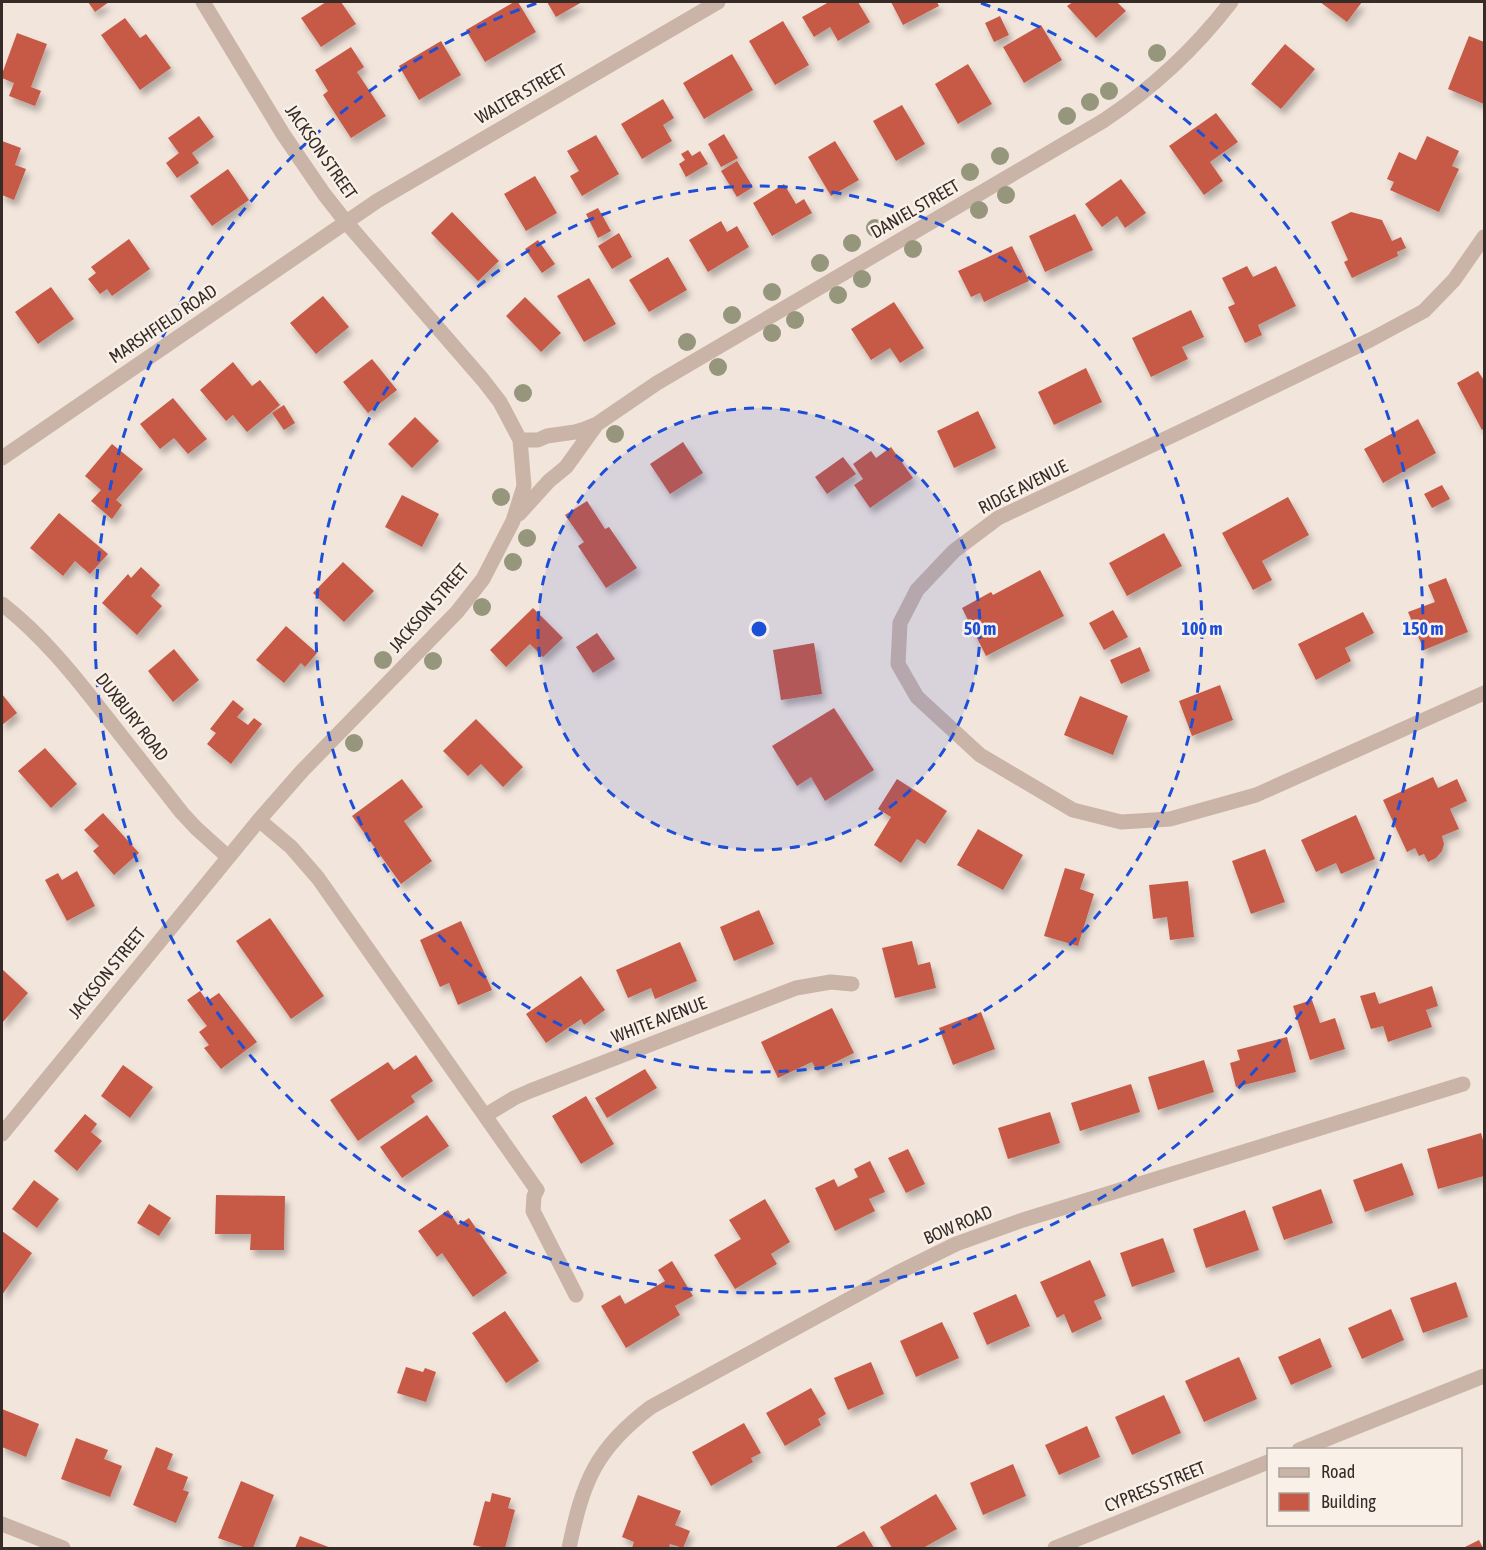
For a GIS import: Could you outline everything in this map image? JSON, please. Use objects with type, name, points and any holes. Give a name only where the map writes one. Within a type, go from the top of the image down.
[{"type":"street","name":"JACKSON STREET","points":[[2,1134],[259,820],[470,597],[494,560],[513,521],[524,486],[520,440],[500,402],[346,222],[303,165],[203,2]]},
{"type":"street","name":"WALTER STREET","points":[[346,222],[392,192],[718,2]]},
{"type":"street","name":"DANIEL STREET","points":[[520,440],[538,440],[547,436],[575,432],[597,424],[657,383],[1073,139],[1122,108],[1155,83],[1201,39],[1232,2]]},
{"type":"street","name":"MARSHFIELD ROAD","points":[[2,458],[346,222]]},
{"type":"street","name":"RIDGE AVENUE","points":[[1485,237],[1454,280],[1424,311],[1206,420],[998,518],[954,551],[917,590],[900,623],[898,664],[917,697],[980,755],[1073,810],[1121,822],[1170,819],[1256,795],[1485,693]]},
{"type":"street","name":"DANIEL STREET","points":[[513,521],[549,480],[566,467],[597,424]]},
{"type":"street","name":"DUXBURY ROAD","points":[[2,604],[52,651],[182,813],[228,857]]},
{"type":"street","points":[[259,820],[291,847],[318,878],[537,1190],[534,1196],[533,1211],[576,1295]]},
{"type":"street","name":"WHITE AVENUE","points":[[486,1115],[530,1091],[796,988],[831,982],[852,984]]},
{"type":"street","name":"BOW ROAD","points":[[569,1548],[576,1514],[594,1469],[609,1446],[634,1420],[651,1407],[897,1273],[956,1244],[1023,1220],[1464,1084]]},
{"type":"street","points":[[1302,1448],[1485,1376]]},
{"type":"street","name":"CYPRESS STREET","points":[[1055,1548],[1267,1463]]},
{"type":"street","points":[[2,1524],[63,1548]]},
{"type":"building","points":[[88,2],[109,2],[95,12]]},
{"type":"building","points":[[326,2],[341,2],[356,24],[321,47],[301,18]]},
{"type":"building","points":[[514,2],[518,2],[536,32],[485,62],[466,30]]},
{"type":"building","points":[[547,2],[582,2],[556,17]]},
{"type":"building","points":[[829,2],[858,2],[870,22],[838,41],[830,27],[814,37],[802,17]]},
{"type":"building","points":[[891,2],[937,2],[939,6],[903,25]]},
{"type":"building","points":[[1073,2],[1117,2],[1126,11],[1096,38],[1067,6]]},
{"type":"building","points":[[1320,2],[1362,2],[1347,22]]},
{"type":"building","points":[[1000,16],[1009,35],[994,42],[985,23]]},
{"type":"building","points":[[125,18],[140,38],[146,34],[171,68],[140,90],[101,35]]},
{"type":"building","points":[[783,21],[809,65],[775,85],[749,41]]},
{"type":"building","points":[[1041,25],[1062,60],[1024,83],[1003,47]]},
{"type":"building","points":[[17,33],[47,44],[31,87],[41,91],[35,106],[9,96],[14,83],[2,78]]},
{"type":"building","points":[[1469,36],[1484,42],[1484,104],[1448,89]]},
{"type":"building","points":[[441,41],[461,75],[419,100],[399,66]]},
{"type":"building","points":[[1285,44],[1315,69],[1281,109],[1251,84]]},
{"type":"building","points":[[351,47],[364,67],[357,72],[386,116],[351,138],[323,95],[328,91],[315,70]]},
{"type":"building","points":[[732,54],[753,90],[704,119],[683,83]]},
{"type":"building","points":[[968,64],[992,104],[958,124],[935,84]]},
{"type":"building","points":[[663,99],[674,118],[663,125],[672,141],[642,159],[621,124]]},
{"type":"building","points":[[902,105],[925,144],[896,161],[873,121]]},
{"type":"building","points":[[1216,113],[1238,142],[1210,162],[1223,181],[1204,195],[1169,146]]},
{"type":"building","points":[[199,116],[214,137],[192,153],[199,163],[177,178],[166,163],[179,153],[168,138]]},
{"type":"building","points":[[724,134],[738,158],[721,167],[708,144]]},
{"type":"building","points":[[596,135],[619,174],[582,196],[570,176],[579,171],[567,151]]},
{"type":"building","points":[[1427,136],[1459,151],[1452,166],[1459,169],[1439,212],[1390,190],[1394,182],[1387,179],[1399,152],[1416,160]]},
{"type":"building","points":[[2,141],[21,148],[15,165],[26,169],[14,200],[2,195]]},
{"type":"building","points":[[835,141],[859,180],[831,196],[808,157]]},
{"type":"building","points":[[688,150],[692,156],[700,151],[708,164],[686,177],[679,164],[685,160],[681,154]]},
{"type":"building","points":[[737,161],[753,187],[737,197],[721,171]]},
{"type":"building","points":[[228,169],[249,200],[212,226],[190,196]]},
{"type":"building","points":[[535,176],[557,213],[526,231],[504,194]]},
{"type":"building","points":[[1121,179],[1146,213],[1125,228],[1117,216],[1102,227],[1085,204]]},
{"type":"building","points":[[784,184],[796,204],[804,199],[812,213],[772,236],[753,203]]},
{"type":"building","points":[[598,208],[611,231],[598,238],[586,214]]},
{"type":"building","points":[[452,212],[499,261],[478,281],[431,233]]},
{"type":"building","points":[[1351,212],[1382,220],[1392,241],[1401,237],[1406,248],[1397,252],[1398,256],[1352,278],[1344,262],[1348,260],[1331,222]]},
{"type":"building","points":[[1075,214],[1093,250],[1045,272],[1029,236]]},
{"type":"building","points":[[721,221],[727,232],[737,226],[749,247],[708,272],[689,240]]},
{"type":"building","points":[[619,233],[632,257],[612,269],[598,246]]},
{"type":"building","points":[[129,239],[150,269],[112,296],[107,289],[100,294],[88,279],[96,273],[91,267]]},
{"type":"building","points":[[538,240],[555,264],[542,273],[525,249]]},
{"type":"building","points":[[1012,246],[1029,281],[984,302],[980,293],[971,297],[958,271]]},
{"type":"building","points":[[668,257],[687,290],[649,312],[629,280]]},
{"type":"building","points":[[1247,266],[1253,277],[1276,266],[1296,306],[1258,325],[1262,335],[1245,343],[1228,307],[1235,304],[1222,278]]},
{"type":"building","points":[[589,278],[616,324],[584,342],[557,296]]},
{"type":"building","points":[[51,287],[74,319],[38,344],[15,312]]},
{"type":"building","points":[[323,296],[349,327],[316,354],[290,323]]},
{"type":"building","points":[[525,297],[561,333],[541,352],[506,316]]},
{"type":"building","points":[[894,302],[924,348],[900,363],[890,348],[871,360],[851,329]]},
{"type":"building","points":[[1191,310],[1204,337],[1182,347],[1188,359],[1151,377],[1132,338]]},
{"type":"building","points":[[372,359],[397,390],[368,413],[343,382]]},
{"type":"building","points":[[233,362],[252,386],[260,380],[280,405],[247,432],[233,415],[226,421],[200,390]]},
{"type":"building","points":[[1086,368],[1102,402],[1054,425],[1038,392]]},
{"type":"building","points":[[1478,371],[1484,378],[1484,428],[1482,430],[1457,383]]},
{"type":"building","points":[[173,398],[207,439],[188,454],[174,438],[160,449],[140,424]]},
{"type":"building","points":[[284,405],[295,423],[284,430],[272,413]]},
{"type":"building","points":[[978,411],[996,448],[954,468],[937,431]]},
{"type":"building","points":[[415,417],[439,441],[412,468],[388,444]]},
{"type":"building","points":[[1418,419],[1436,453],[1383,483],[1364,449]]},
{"type":"building","points":[[683,442],[703,473],[670,494],[650,464]]},
{"type":"building","points":[[112,444],[143,469],[116,500],[122,505],[112,519],[91,501],[101,490],[85,476]]},
{"type":"building","points":[[891,447],[913,478],[870,508],[854,485],[863,479],[853,464],[871,451],[876,458]]},
{"type":"building","points":[[843,457],[856,474],[827,494],[815,477]]},
{"type":"building","points":[[1442,485],[1450,499],[1432,508],[1424,494]]},
{"type":"building","points":[[402,495],[439,514],[422,547],[385,527]]},
{"type":"building","points":[[1288,497],[1309,535],[1262,561],[1272,580],[1253,590],[1222,533]]},
{"type":"building","points":[[587,501],[605,529],[609,527],[637,568],[606,588],[578,546],[584,542],[565,515]]},
{"type":"building","points":[[59,513],[108,554],[90,574],[75,561],[63,576],[30,548]]},
{"type":"building","points":[[1164,533],[1182,566],[1127,596],[1109,563]]},
{"type":"building","points":[[343,562],[374,591],[344,622],[313,593]]},
{"type":"building","points":[[141,567],[160,585],[151,596],[162,606],[137,635],[102,603],[128,574],[131,578]]},
{"type":"building","points":[[1040,570],[1064,616],[986,656],[962,608],[991,592],[993,595]]},
{"type":"building","points":[[1446,578],[1468,632],[1424,650],[1408,612],[1435,602],[1428,585]]},
{"type":"building","points":[[533,608],[563,638],[543,657],[530,644],[506,667],[490,650]]},
{"type":"building","points":[[1113,610],[1128,637],[1104,650],[1089,623]]},
{"type":"building","points":[[1363,612],[1374,633],[1345,648],[1351,661],[1316,680],[1298,644]]},
{"type":"building","points":[[286,626],[317,653],[305,667],[301,663],[284,683],[256,660]]},
{"type":"building","points":[[597,633],[615,659],[593,673],[576,647]]},
{"type":"building","points":[[814,643],[822,694],[781,700],[773,650]]},
{"type":"building","points":[[1140,647],[1150,671],[1121,684],[1110,660]]},
{"type":"building","points":[[174,649],[199,680],[173,702],[148,671]]},
{"type":"building","points":[[1220,685],[1233,720],[1192,736],[1179,701]]},
{"type":"building","points":[[2,694],[17,713],[2,725]]},
{"type":"building","points":[[1080,696],[1128,716],[1113,755],[1064,735]]},
{"type":"building","points":[[233,700],[244,709],[237,717],[248,725],[254,718],[262,724],[231,764],[207,744],[216,733],[210,729]]},
{"type":"building","points":[[834,708],[874,770],[825,801],[811,777],[797,786],[772,746]]},
{"type":"building","points":[[476,719],[523,767],[503,787],[481,764],[468,776],[443,751]]},
{"type":"building","points":[[45,748],[77,784],[51,808],[18,771]]},
{"type":"building","points":[[1433,777],[1438,788],[1457,779],[1467,801],[1450,809],[1459,829],[1442,836],[1444,844],[1442,851],[1428,862],[1424,854],[1419,856],[1415,848],[1407,852],[1383,800]]},
{"type":"building","points":[[402,779],[423,807],[404,821],[432,861],[401,884],[352,816]]},
{"type":"building","points":[[897,779],[947,811],[925,844],[917,839],[901,863],[874,845],[891,817],[878,809]]},
{"type":"building","points":[[103,813],[139,853],[114,875],[93,851],[99,846],[84,830]]},
{"type":"building","points":[[1356,815],[1375,859],[1341,874],[1336,863],[1316,872],[1301,840]]},
{"type":"building","points":[[978,829],[1023,855],[1003,890],[957,865]]},
{"type":"building","points":[[1265,849],[1285,902],[1251,914],[1232,861]]},
{"type":"building","points":[[1065,868],[1085,874],[1080,889],[1094,894],[1078,946],[1044,936]]},
{"type":"building","points":[[77,871],[95,906],[67,921],[45,880],[58,873],[62,880]]},
{"type":"building","points":[[1188,881],[1194,937],[1170,940],[1167,917],[1153,919],[1149,885]]},
{"type":"building","points":[[759,910],[774,944],[734,961],[720,927]]},
{"type":"building","points":[[270,918],[324,996],[291,1019],[236,941]]},
{"type":"building","points":[[461,921],[492,990],[458,1005],[449,983],[440,987],[420,940]]},
{"type":"building","points":[[912,941],[918,965],[930,962],[936,988],[895,998],[882,948]]},
{"type":"building","points":[[680,942],[697,981],[655,999],[651,988],[628,998],[616,970]]},
{"type":"building","points":[[3,970],[28,993],[2,1023],[2,972]]},
{"type":"building","points":[[581,976],[605,1010],[584,1025],[581,1019],[546,1043],[526,1014]]},
{"type":"building","points":[[1432,986],[1438,1006],[1426,1010],[1432,1027],[1388,1042],[1383,1026],[1371,1029],[1360,996],[1375,992],[1379,1004]]},
{"type":"building","points":[[200,991],[207,1001],[219,993],[257,1042],[221,1069],[204,1048],[209,1045],[199,1032],[207,1026],[187,1000]]},
{"type":"building","points":[[1312,1000],[1320,1023],[1335,1018],[1345,1049],[1310,1060],[1293,1006]]},
{"type":"building","points":[[832,1008],[854,1053],[817,1071],[812,1062],[778,1078],[761,1042]]},
{"type":"building","points":[[981,1012],[995,1049],[953,1065],[939,1028]]},
{"type":"building","points":[[1287,1037],[1296,1072],[1236,1087],[1230,1063],[1240,1060],[1237,1050]]},
{"type":"building","points":[[416,1055],[433,1081],[411,1096],[415,1102],[358,1141],[330,1100],[388,1062],[394,1070]]},
{"type":"building","points":[[1204,1060],[1214,1092],[1158,1110],[1148,1077]]},
{"type":"building","points":[[123,1065],[153,1087],[130,1118],[101,1096]]},
{"type":"building","points":[[645,1069],[657,1088],[607,1118],[595,1098]]},
{"type":"building","points":[[1131,1084],[1140,1112],[1080,1131],[1071,1103]]},
{"type":"building","points":[[586,1096],[614,1144],[581,1164],[552,1116]]},
{"type":"building","points":[[1050,1112],[1060,1143],[1008,1159],[998,1128]]},
{"type":"building","points":[[85,1114],[97,1124],[91,1132],[102,1141],[77,1171],[54,1151]]},
{"type":"building","points":[[427,1115],[449,1146],[402,1178],[380,1147]]},
{"type":"building","points":[[1481,1133],[1484,1144],[1484,1176],[1438,1189],[1427,1149]]},
{"type":"building","points":[[908,1149],[925,1184],[906,1193],[888,1158]]},
{"type":"building","points":[[870,1161],[885,1192],[869,1199],[875,1211],[835,1231],[815,1188],[834,1179],[838,1187],[858,1177],[854,1169]]},
{"type":"building","points":[[1402,1163],[1414,1195],[1365,1212],[1353,1180]]},
{"type":"building","points":[[34,1180],[59,1199],[37,1228],[12,1209]]},
{"type":"building","points":[[1321,1189],[1333,1223],[1284,1240],[1272,1207]]},
{"type":"building","points":[[216,1195],[285,1196],[284,1250],[250,1250],[251,1234],[215,1234]]},
{"type":"building","points":[[765,1199],[790,1242],[771,1254],[777,1264],[735,1289],[714,1255],[741,1239],[729,1220]]},
{"type":"building","points":[[149,1204],[171,1218],[159,1236],[137,1223]]},
{"type":"building","points":[[448,1210],[458,1225],[469,1218],[507,1273],[473,1297],[442,1253],[437,1257],[418,1231]]},
{"type":"building","points":[[1245,1210],[1259,1250],[1206,1268],[1193,1229]]},
{"type":"building","points":[[2,1231],[32,1253],[2,1295]]},
{"type":"building","points":[[1163,1238],[1175,1272],[1132,1287],[1120,1253]]},
{"type":"building","points":[[1090,1260],[1106,1296],[1094,1301],[1102,1319],[1072,1333],[1064,1314],[1057,1318],[1040,1282]]},
{"type":"building","points":[[672,1261],[693,1296],[675,1306],[680,1315],[626,1348],[601,1306],[620,1295],[625,1304],[665,1281],[658,1270]]},
{"type":"building","points":[[1456,1282],[1468,1317],[1423,1333],[1410,1298]]},
{"type":"building","points":[[1016,1294],[1030,1326],[987,1345],[973,1313]]},
{"type":"building","points":[[1391,1309],[1404,1340],[1362,1359],[1348,1328]]},
{"type":"building","points":[[505,1311],[539,1361],[506,1383],[472,1333]]},
{"type":"building","points":[[942,1322],[959,1358],[916,1377],[900,1341]]},
{"type":"building","points":[[1320,1338],[1332,1367],[1291,1385],[1278,1357]]},
{"type":"building","points":[[1239,1357],[1257,1399],[1204,1422],[1185,1381]]},
{"type":"building","points":[[871,1362],[884,1394],[848,1410],[834,1378]]},
{"type":"building","points":[[406,1367],[423,1372],[425,1368],[436,1372],[426,1402],[397,1393]]},
{"type":"building","points":[[811,1388],[826,1414],[818,1419],[821,1425],[785,1446],[766,1413]]},
{"type":"building","points":[[1164,1395],[1181,1433],[1132,1455],[1115,1417]]},
{"type":"building","points":[[2,1409],[39,1424],[26,1457],[2,1447]]},
{"type":"building","points":[[744,1423],[761,1453],[751,1458],[753,1462],[711,1486],[692,1452]]},
{"type":"building","points":[[1087,1426],[1100,1457],[1059,1475],[1045,1445]]},
{"type":"building","points":[[76,1438],[108,1450],[104,1459],[122,1466],[110,1497],[61,1479]]},
{"type":"building","points":[[156,1447],[173,1454],[167,1469],[188,1477],[183,1490],[189,1492],[176,1523],[133,1505]]},
{"type":"building","points":[[1013,1464],[1026,1496],[983,1515],[970,1483]]},
{"type":"building","points":[[241,1481],[274,1495],[253,1548],[246,1548],[218,1538]]},
{"type":"building","points":[[492,1493],[511,1498],[508,1508],[515,1510],[505,1548],[473,1545],[485,1501],[490,1502]]},
{"type":"building","points":[[936,1494],[957,1529],[923,1548],[892,1548],[880,1527]]},
{"type":"building","points":[[638,1495],[681,1511],[675,1525],[690,1531],[683,1548],[670,1544],[669,1548],[632,1548],[634,1542],[622,1537]]},
{"type":"building","points":[[864,1531],[874,1548],[834,1548]]},
{"type":"building","points":[[300,1536],[331,1548],[295,1548]]},
{"type":"building","points":[[1479,1540],[1483,1548],[1463,1548]]}]
